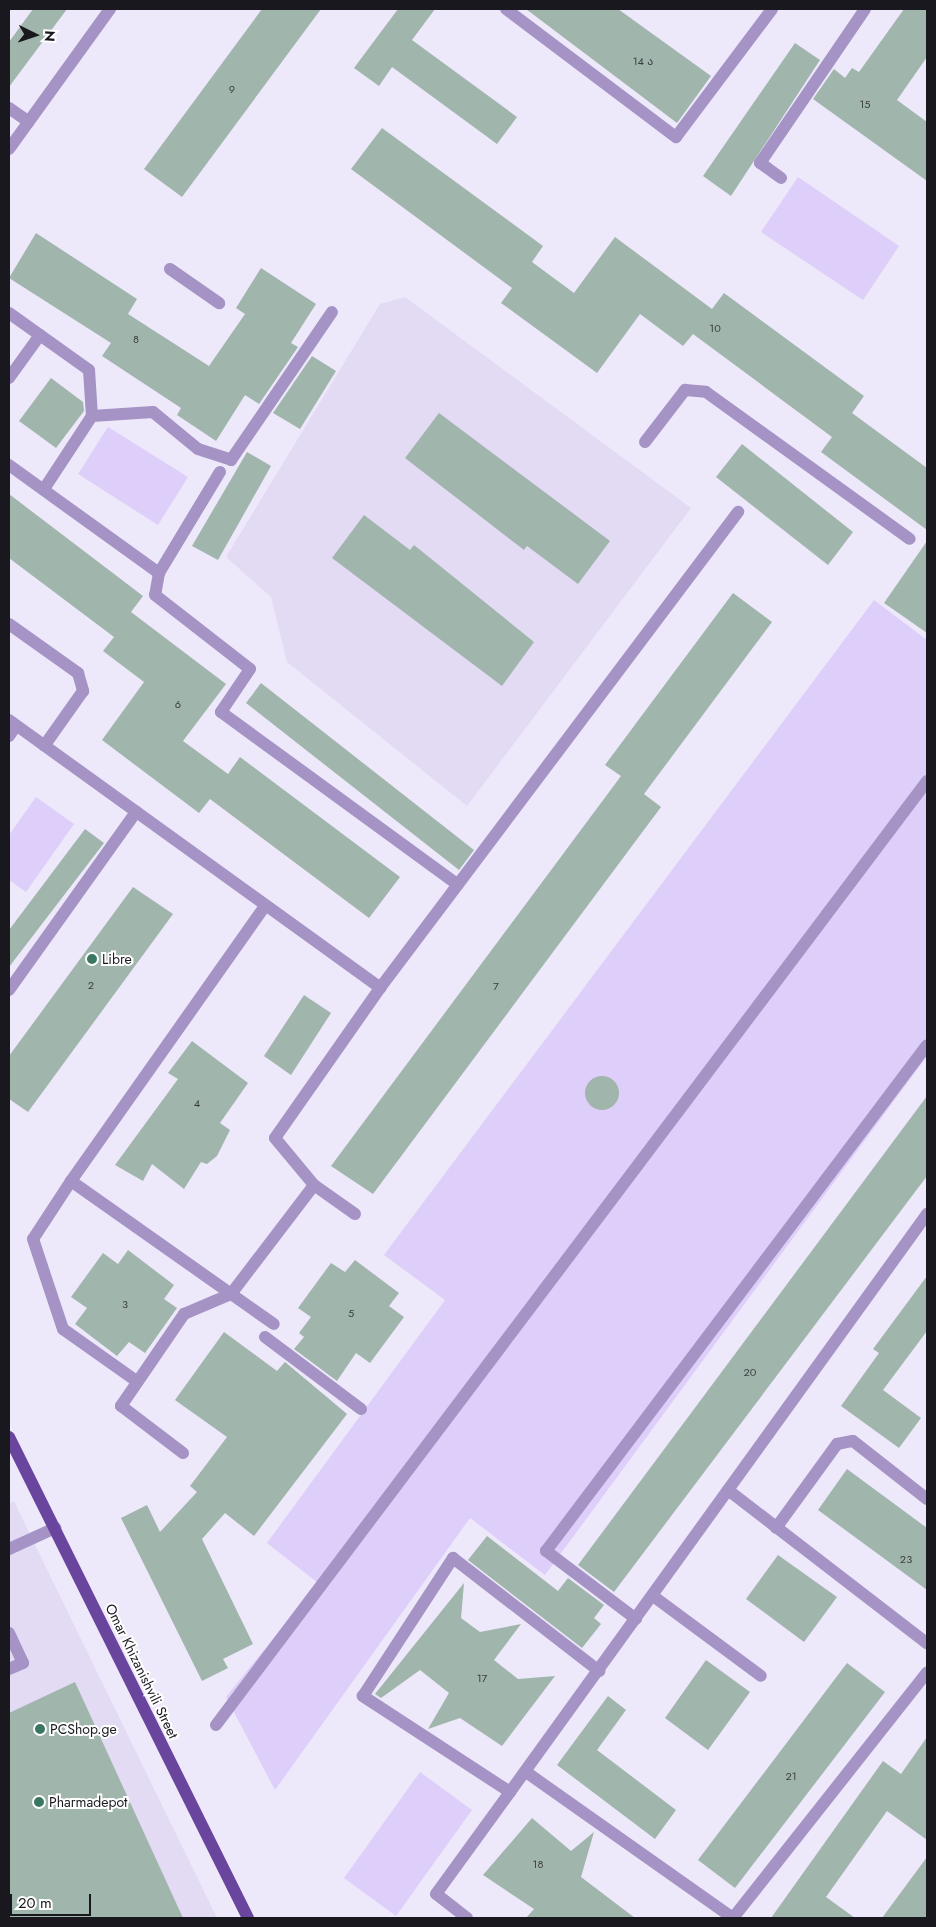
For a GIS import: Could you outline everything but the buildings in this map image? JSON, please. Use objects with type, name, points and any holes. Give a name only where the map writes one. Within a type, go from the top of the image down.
[{"type":"main road","name":"Omar Khizanishvili Street","points":[[9,1437],[248,1918]]},
{"type":"street","points":[[9,150],[110,9]]},
{"type":"street","points":[[506,9],[676,137],[772,9]]},
{"type":"street","points":[[781,178],[760,163],[866,9]]},
{"type":"street","points":[[9,108],[29,122]]},
{"type":"street","points":[[170,269],[219,303]]},
{"type":"street","points":[[92,416],[153,412],[198,449],[231,460],[332,312]]},
{"type":"street","points":[[9,313],[89,370],[92,416],[44,489]]},
{"type":"street","points":[[9,378],[40,335]]},
{"type":"street","points":[[645,442],[684,390],[706,392],[910,539]]},
{"type":"street","points":[[9,465],[159,573]]},
{"type":"street","points":[[220,472],[159,573],[155,595],[250,669],[221,712],[458,885]]},
{"type":"street","points":[[355,1214],[314,1185],[275,1138],[380,988],[738,512]]},
{"type":"street","points":[[9,624],[78,673],[81,682],[83,691],[44,746]]},
{"type":"street","points":[[11,728],[44,746],[380,988]]},
{"type":"street","points":[[216,1725],[927,780]]},
{"type":"street","points":[[9,990],[136,812]]},
{"type":"street","points":[[135,1380],[63,1329],[33,1239],[71,1181],[265,906]]},
{"type":"street","points":[[636,1619],[546,1551],[927,1045]]},
{"type":"street","points":[[71,1181],[274,1324]]},
{"type":"street","points":[[183,1453],[121,1406],[135,1380],[184,1314],[231,1294],[314,1185]]},
{"type":"street","points":[[467,1918],[436,1894],[599,1671],[927,1214]]},
{"type":"street","points":[[265,1337],[361,1409]]},
{"type":"street","points":[[776,1528],[837,1444],[852,1441],[927,1499]]},
{"type":"street","points":[[728,1490],[927,1643]]},
{"type":"street","points":[[9,1549],[55,1528]]},
{"type":"street","points":[[510,1792],[363,1696],[454,1558],[599,1671]]},
{"type":"street","points":[[653,1596],[761,1676]]},
{"type":"street","points":[[9,1633],[23,1663],[9,1670]]},
{"type":"street","points":[[526,1772],[733,1918],[927,1672]]},
{"type":"shaded area","points":[[798,177],[899,246],[863,300],[761,232]]},
{"type":"shaded area","points":[[405,297],[691,508],[467,806],[287,662],[271,597],[226,557],[380,304]]},
{"type":"shaded area","points":[[108,427],[188,477],[158,525],[78,474]]},
{"type":"shaded area","points":[[874,600],[927,640],[927,1056],[545,1575],[470,1518],[275,1790],[226,1697],[318,1583],[267,1543],[445,1300],[384,1255]]},
{"type":"shaded area","points":[[36,797],[74,824],[26,892],[9,880],[9,835]]},
{"type":"shaded area","points":[[14,1501],[217,1918],[9,1918],[9,1504]]},
{"type":"shaded area","points":[[420,1772],[472,1810],[396,1916],[344,1878]]},
{"type":"place","name":"Libre","points":[[92,959]]},
{"type":"place","name":"PCShop.ge","points":[[40,1729]]},
{"type":"place","name":"Pharmadepot","points":[[39,1802]]}]
